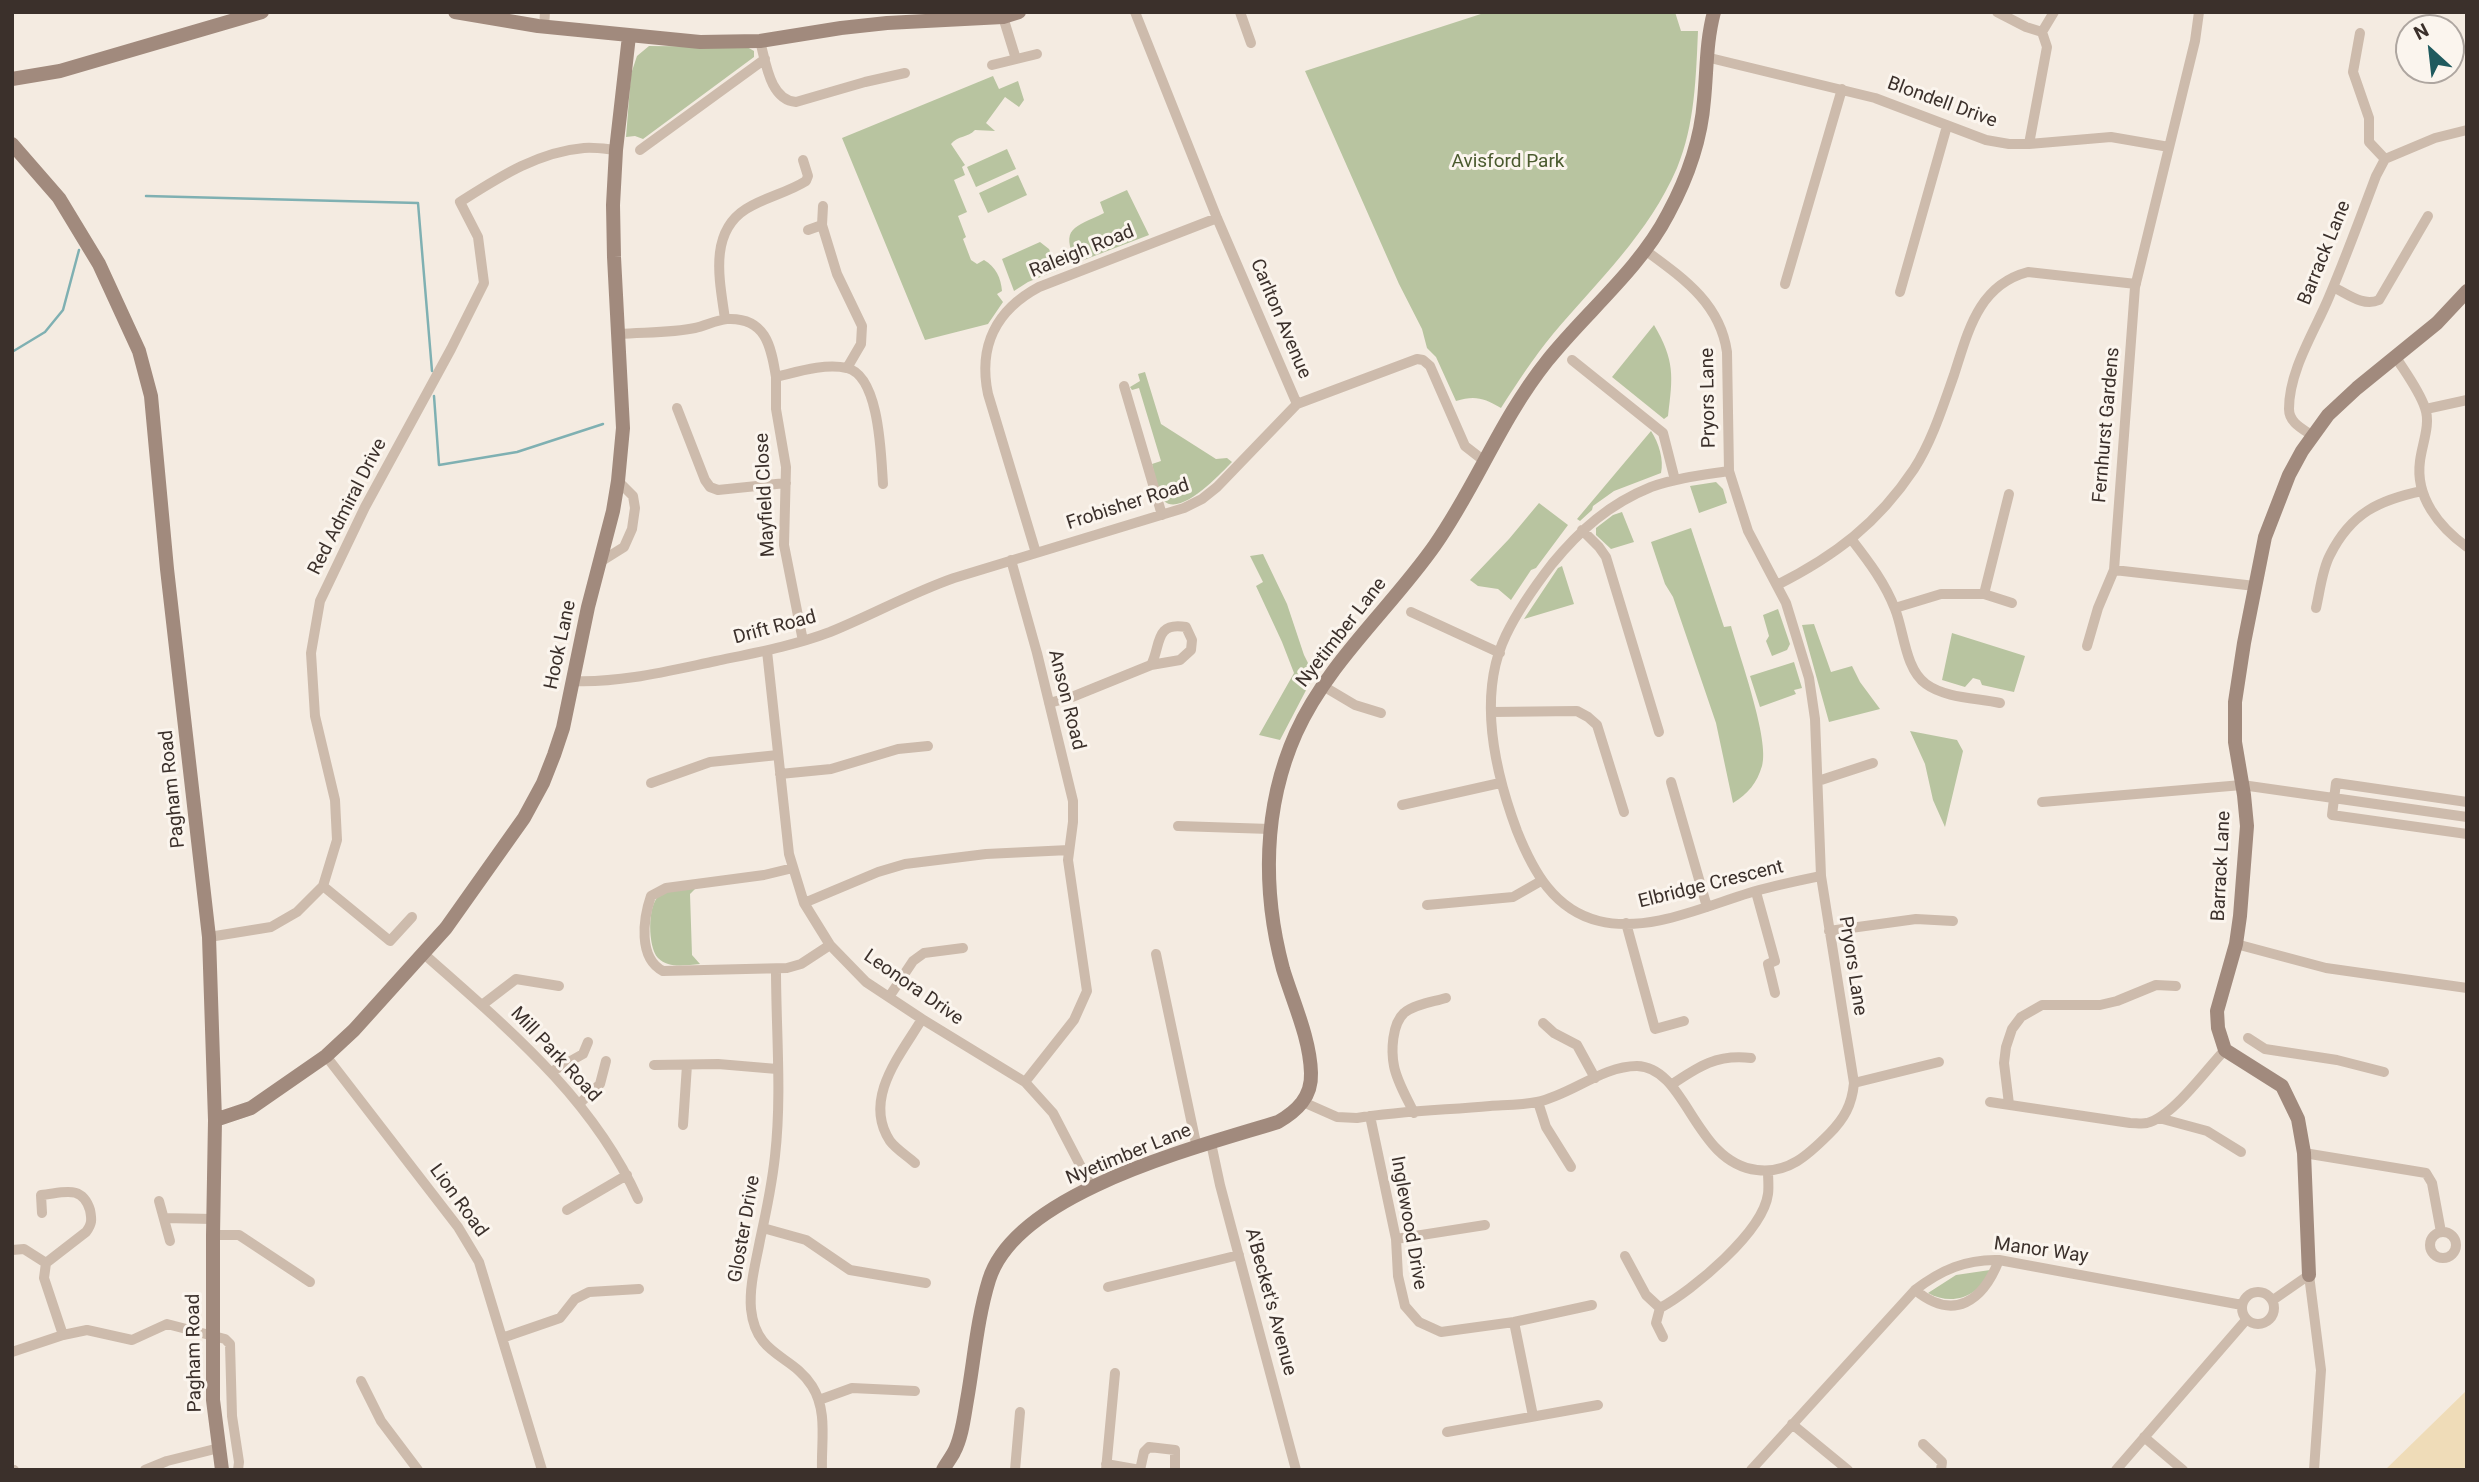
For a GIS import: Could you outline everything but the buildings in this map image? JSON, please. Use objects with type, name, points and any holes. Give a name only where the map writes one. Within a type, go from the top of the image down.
[{"type":"street","points":[[12,79],[72,68],[262,12]]},
{"type":"street","points":[[455,12],[545,19],[629,36],[701,42],[760,41],[925,17],[1003,17],[1019,12]]},
{"type":"street","name":"Carlton Avenue","points":[[1135,12],[1217,218],[1297,404],[1417,359],[1423,360],[1430,366],[1465,446],[1483,460]]},
{"type":"street","points":[[1240,12],[1251,43]]},
{"type":"street","name":"Nyetimber Lane","points":[[943,1470],[954,1451],[964,1417],[990,1279],[1004,1248],[1041,1216],[1092,1188],[1204,1145],[1278,1122],[1294,1113],[1309,1091],[1312,1074],[1301,1023],[1276,940],[1270,878],[1270,829],[1274,797],[1282,768],[1297,732],[1323,687],[1436,543],[1461,503],[1515,403],[1535,376],[1645,250],[1668,215],[1690,165],[1699,133],[1704,102],[1706,57],[1714,12]]},
{"type":"street","points":[[1997,12],[2042,32]]},
{"type":"street","points":[[2029,144],[2047,47],[2042,32],[2054,12]]},
{"type":"street","name":"Fernhurst Gardens","points":[[2087,646],[2098,608],[2114,570],[2136,284],[2195,41],[2199,12]]},
{"type":"street","points":[[1003,17],[1016,59]]},
{"type":"street","points":[[2360,33],[2353,72],[2369,118],[2369,142],[2385,159],[2435,138],[2467,130]]},
{"type":"street","name":"Hook Lane","points":[[215,1120],[251,1108],[326,1056],[355,1030],[446,928],[524,818],[543,783],[563,728],[618,481],[623,428],[614,257],[616,150],[629,36]]},
{"type":"street","points":[[760,41],[779,96],[787,101],[796,102],[905,73]]},
{"type":"street","points":[[992,65],[1037,54]]},
{"type":"street","name":"Blondell Drive","points":[[1706,57],[1875,97],[1947,126],[2009,144],[2111,137],[2169,147]]},
{"type":"street","points":[[640,150],[765,59]]},
{"type":"street","points":[[1786,284],[1842,89]]},
{"type":"street","points":[[1900,292],[1947,126]]},
{"type":"street","name":"Pagham Road","points":[[12,144],[59,198],[79,228],[131,330],[147,376],[154,415],[167,569],[209,937],[215,1120],[213,1400],[222,1470]]},
{"type":"street","name":"Red Admiral Drive","points":[[209,937],[271,926],[296,912],[323,886],[337,840],[335,800],[315,716],[311,653],[320,601],[365,507],[484,283],[478,237],[460,202],[514,168],[562,152],[586,147],[616,150]]},
{"type":"street","name":"Barrack Lane","points":[[2313,436],[2297,425],[2289,410],[2294,380],[2385,159]]},
{"type":"street","points":[[619,334],[695,328],[725,319],[719,262],[723,236],[734,218],[746,208],[806,181],[807,171],[803,160]]},
{"type":"street","points":[[823,206],[822,225],[837,274],[862,326],[862,344],[847,368]]},
{"type":"street","points":[[2333,287],[2364,303],[2379,300],[2428,216]]},
{"type":"street","name":"Raleigh Road","points":[[1036,553],[984,375],[985,359],[999,320],[1023,296],[1039,287],[1217,218]]},
{"type":"street","points":[[808,229],[822,225]]},
{"type":"street","name":"Pryors Lane","points":[[1645,250],[1703,297],[1725,336],[1729,471],[1748,531],[1786,603],[1809,678],[1815,719],[1821,876],[1854,1083],[1849,1107],[1842,1121],[1827,1137],[1805,1156],[1783,1169],[1768,1171]]},
{"type":"street","points":[[1777,585],[1804,572],[1852,540],[1877,517],[1916,466],[1933,431],[1979,306],[1996,288],[2014,276],[2028,272],[2136,284]]},
{"type":"street","name":"Barrack Lane","points":[[2225,1050],[2217,1011],[2236,944],[2247,826],[2235,742],[2235,702],[2265,537],[2289,475],[2328,415],[2437,323],[2467,291]]},
{"type":"street","name":"Mayfield Close","points":[[725,319],[746,321],[762,330],[772,353],[786,483],[784,545],[803,641]]},
{"type":"street","points":[[2395,356],[2426,409],[2426,433],[2420,461],[2422,491],[2435,517],[2446,531],[2467,547]]},
{"type":"street","points":[[1572,360],[1663,433],[1675,480]]},
{"type":"street","points":[[776,377],[816,369],[847,368],[862,378],[874,409],[883,484]]},
{"type":"street","points":[[1124,386],[1162,514]]},
{"type":"street","points":[[2426,409],[2467,400]]},
{"type":"street","name":"Frobisher Road","points":[[976,571],[1194,504],[1210,493],[1297,404]]},
{"type":"street","points":[[677,408],[710,487],[718,490],[786,483]]},
{"type":"street","name":"Elbridge Crescent","points":[[1729,471],[1675,480],[1653,487],[1601,513],[1582,530],[1538,582],[1505,636],[1493,682],[1492,712],[1500,783],[1522,843],[1541,881],[1573,910],[1600,921],[1657,921],[1756,891],[1821,876]]},
{"type":"street","points":[[600,562],[624,547],[632,529],[635,508],[633,496],[618,481]]},
{"type":"street","points":[[2316,608],[2329,556],[2352,523],[2361,514],[2386,500],[2422,491]]},
{"type":"street","points":[[1984,594],[2009,494]]},
{"type":"street","points":[[1582,530],[1606,558],[1659,732]]},
{"type":"street","points":[[1852,540],[1875,569],[1895,608],[1912,664],[1924,683],[1940,691],[2000,703]]},
{"type":"street","name":"Anson Road","points":[[1011,560],[1073,801],[1069,850],[1087,991],[1074,1020],[1025,1082]]},
{"type":"street","points":[[2114,570],[2255,586]]},
{"type":"street","name":"Drift Road","points":[[572,681],[626,679],[767,651],[831,632],[926,587],[976,571]]},
{"type":"street","points":[[1895,608],[1941,594],[1984,594],[2012,603]]},
{"type":"street","points":[[1410,612],[1500,653]]},
{"type":"street","points":[[1049,703],[1072,697],[1151,665],[1180,660],[1187,656],[1191,649],[1192,640],[1186,627],[1169,628],[1162,633],[1151,665]]},
{"type":"street","name":"Leonora Drive","points":[[767,651],[793,868],[804,903],[830,945],[858,974],[922,1019],[1025,1082],[1053,1113],[1092,1188]]},
{"type":"street","points":[[1323,687],[1355,705],[1381,713]]},
{"type":"street","points":[[1492,712],[1577,710],[1588,717],[1597,725],[1623,812]]},
{"type":"street","points":[[780,774],[831,769],[898,749],[928,746]]},
{"type":"street","points":[[651,783],[710,762],[778,755]]},
{"type":"street","points":[[1818,781],[1873,763]]},
{"type":"street","points":[[1671,782],[1707,907]]},
{"type":"street","points":[[1402,806],[1500,783]]},
{"type":"street","points":[[2467,802],[2336,783],[2332,815],[2467,834]]},
{"type":"street","points":[[2042,802],[2242,785],[2467,817]]},
{"type":"street","points":[[1178,826],[1270,829]]},
{"type":"street","points":[[804,903],[878,872],[905,864],[986,854],[1069,850]]},
{"type":"street","points":[[793,868],[764,875],[666,888],[651,897],[645,912],[648,958],[653,966],[663,971],[775,969],[801,964],[830,945]]},
{"type":"street","points":[[1427,905],[1513,897],[1541,881]]},
{"type":"street","points":[[323,886],[390,941],[412,918]]},
{"type":"street","points":[[1756,891],[1775,961],[1768,964],[1775,993]]},
{"type":"street","points":[[1829,931],[1916,919],[1953,921]]},
{"type":"street","points":[[1626,923],[1655,1029],[1684,1021]]},
{"type":"street","points":[[2236,944],[2326,968],[2467,988]]},
{"type":"street","points":[[889,997],[913,961],[924,953],[963,948]]},
{"type":"street","name":"Mill Park Road","points":[[424,954],[482,1005],[551,1072],[579,1104],[609,1144],[638,1199]]},
{"type":"street","name":"A'Becket's Avenue","points":[[1156,954],[1204,1145],[1239,1255],[1296,1470]]},
{"type":"street","name":"Gloster Drive","points":[[775,969],[780,1094],[775,1158],[751,1292],[751,1310],[754,1325],[762,1341],[773,1353],[802,1374],[819,1401],[822,1417],[822,1470]]},
{"type":"street","points":[[482,1005],[516,979],[559,986]]},
{"type":"street","points":[[2009,1104],[2004,1063],[2006,1047],[2012,1030],[2021,1017],[2042,1005],[2100,1004],[2118,1001],[2157,985],[2176,986]]},
{"type":"street","points":[[1413,1113],[1394,1068],[1393,1045],[1397,1022],[1404,1013],[1415,1007],[1446,998]]},
{"type":"street","points":[[915,1163],[890,1141],[882,1122],[880,1101],[885,1079],[922,1019]]},
{"type":"street","points":[[1543,1023],[1554,1033],[1577,1045],[1595,1078]]},
{"type":"street","points":[[2248,1038],[2265,1049],[2337,1060],[2384,1072]]},
{"type":"street","points":[[551,1072],[583,1054],[588,1042]]},
{"type":"street","points":[[1990,1102],[2130,1123],[2148,1123],[2159,1118],[2203,1077],[2225,1050],[2282,1086],[2298,1119],[2304,1153],[2309,1275],[2322,1370],[2314,1470]]},
{"type":"street","name":"Lion Road","points":[[326,1056],[470,1244],[479,1262],[542,1470]]},
{"type":"street","points":[[1671,1085],[1711,1061],[1731,1056],[1751,1058]]},
{"type":"street","points":[[579,1104],[600,1084],[606,1061]]},
{"type":"street","points":[[1854,1083],[1939,1062]]},
{"type":"street","points":[[654,1065],[718,1064],[777,1069]]},
{"type":"street","points":[[683,1125],[687,1065]]},
{"type":"street","points":[[1303,1102],[1337,1117],[1357,1118],[1538,1102],[1622,1068],[1639,1066],[1661,1075],[1716,1149],[1730,1161],[1746,1169],[1768,1171],[1769,1194],[1753,1227],[1705,1275],[1679,1297],[1660,1308],[1656,1323],[1663,1337]]},
{"type":"street","points":[[1538,1102],[1546,1127],[1571,1167]]},
{"type":"street","name":"Inglewood Drive","points":[[1370,1116],[1396,1239],[1398,1276],[1405,1306],[1419,1322],[1441,1332],[1514,1322],[1592,1305]]},
{"type":"street","points":[[2159,1118],[2207,1131],[2241,1152]]},
{"type":"street","points":[[2304,1153],[2427,1172],[2432,1183],[2441,1232]]},
{"type":"street","points":[[567,1210],[627,1175]]},
{"type":"street","points":[[42,1213],[41,1195],[79,1193],[85,1197],[92,1219],[86,1232],[46,1263],[44,1278],[63,1335]]},
{"type":"street","points":[[159,1201],[170,1241]]},
{"type":"street","points":[[163,1218],[213,1219]]},
{"type":"street","points":[[1396,1239],[1485,1225]]},
{"type":"street","points":[[763,1228],[806,1240],[850,1270],[926,1283]]},
{"type":"street","points":[[213,1235],[239,1235],[310,1282]]},
{"type":"street","points":[[12,1250],[23,1249],[46,1263]]},
{"type":"street","points":[[1108,1287],[1239,1255]]},
{"type":"street","points":[[1625,1256],[1646,1295],[1660,1308]]},
{"type":"street","points":[[1915,1290],[1924,1298],[1944,1304],[1964,1303],[1973,1299],[1987,1286],[1999,1260]]},
{"type":"street","name":"Manor Way","points":[[1751,1470],[1915,1290],[1944,1271],[1970,1261],[1999,1260],[2242,1305]]},
{"type":"street","points":[[2273,1300],[2309,1275]]},
{"type":"street","points":[[502,1338],[560,1318],[575,1299],[589,1292],[639,1289]]},
{"type":"street","points":[[2256,1292],[2273,1300],[2274,1311],[2269,1320],[2260,1324],[2246,1320],[2242,1305],[2247,1296],[2256,1292]]},
{"type":"street","points":[[2116,1470],[2246,1320]]},
{"type":"street","points":[[1514,1322],[1533,1416]]},
{"type":"street","points":[[12,1352],[87,1330],[132,1340],[167,1324],[225,1339],[230,1344],[232,1416],[238,1470]]},
{"type":"street","points":[[1115,1373],[1106,1467],[1140,1470],[1144,1452],[1149,1447],[1175,1450],[1175,1470]]},
{"type":"street","points":[[361,1381],[381,1421],[418,1470]]},
{"type":"street","points":[[819,1401],[852,1388],[915,1391]]},
{"type":"street","points":[[1447,1432],[1598,1405]]},
{"type":"street","points":[[1015,1470],[1020,1412]]},
{"type":"street","points":[[1793,1424],[1848,1470]]},
{"type":"street","points":[[2144,1437],[2183,1470]]},
{"type":"street","points":[[1923,1444],[1942,1462],[1941,1470]]},
{"type":"street","points":[[145,1470],[167,1461],[219,1448]]},
{"type":"street","name":"Nyetimber Lane","points":[[954,1451],[954,1470]]},
{"type":"green space","name":"Avisford Park","points":[[1487,12],[1675,12],[1681,31],[1698,31],[1694,100],[1688,135],[1677,168],[1665,192],[1637,235],[1546,343],[1501,408],[1479,398],[1456,401],[1436,357],[1427,348],[1422,329],[1399,284],[1305,71]]},
{"type":"green space","points":[[649,46],[747,47],[754,51],[754,57],[643,139],[626,137],[631,74],[637,56]]},
{"type":"green space","points":[[993,76],[999,89],[1018,81],[1024,100],[1019,107],[1005,97],[986,123],[995,131],[975,130],[951,144],[965,165],[962,167],[965,175],[954,180],[967,212],[958,216],[966,237],[963,239],[971,260],[977,264],[984,260],[997,273],[1002,291],[997,294],[1003,302],[988,324],[925,340],[842,138]]},
{"type":"green space","points":[[1007,149],[1016,169],[976,187],[967,167]]},
{"type":"green space","points":[[1018,175],[1027,195],[988,213],[979,193]]},
{"type":"green space","points":[[1127,190],[1149,235],[1076,263],[1069,242],[1073,230],[1104,213],[1100,202]]},
{"type":"green space","points":[[1040,242],[1049,249],[1058,270],[1014,291],[1002,259]]},
{"type":"green space","points":[[1654,325],[1666,349],[1671,369],[1668,416],[1664,419],[1612,377]]},
{"type":"green space","points":[[1145,372],[1161,424],[1216,459],[1227,458],[1232,462],[1200,492],[1180,503],[1171,504],[1164,501],[1160,494],[1152,464],[1161,461],[1139,388],[1132,390],[1130,387],[1140,381],[1138,374]]},
{"type":"green space","points":[[1651,431],[1660,452],[1661,473],[1614,491],[1593,506],[1580,521],[1577,519]]},
{"type":"green space","points":[[1716,482],[1723,489],[1727,503],[1699,513],[1690,486]]},
{"type":"green space","points":[[1539,503],[1568,525],[1536,568],[1531,570],[1511,600],[1498,589],[1478,586],[1470,580],[1509,539]]},
{"type":"green space","points":[[1622,512],[1634,542],[1611,549],[1596,535],[1596,528],[1613,515]]},
{"type":"green space","points":[[1691,528],[1724,627],[1731,626],[1762,737],[1760,772],[1751,787],[1733,803],[1716,723],[1673,597],[1665,584],[1651,542]]},
{"type":"green space","points":[[1263,554],[1287,604],[1304,655],[1314,675],[1280,740],[1259,735],[1294,673],[1256,586],[1263,582],[1250,556]]},
{"type":"green space","points":[[1562,566],[1574,604],[1524,619],[1558,568]]},
{"type":"green space","points":[[1778,609],[1790,644],[1787,650],[1772,656],[1766,641],[1769,636],[1763,615]]},
{"type":"green space","points":[[1814,624],[1831,672],[1852,666],[1880,709],[1829,722],[1802,625]]},
{"type":"green space","points":[[1952,633],[2025,656],[2014,692],[1982,685],[1980,680],[1973,678],[1965,687],[1942,680]]},
{"type":"green space","points":[[1794,662],[1802,688],[1794,690],[1796,694],[1760,707],[1750,676]]},
{"type":"green space","points":[[1910,731],[1957,740],[1963,751],[1945,827],[1933,800],[1925,764]]},
{"type":"green space","points":[[696,888],[690,894],[692,955],[700,964],[667,964],[658,958],[652,945],[652,908],[659,896],[667,892]]},
{"type":"green space","points":[[1990,1270],[1980,1287],[1965,1296],[1947,1299],[1928,1293],[1956,1275]]},
{"type":"sand","points":[[2467,1390],[2467,1470],[2385,1470]]},
{"type":"waterway","points":[[146,196],[418,203],[432,371]]},
{"type":"waterway","points":[[12,352],[45,332],[63,310],[79,250]]},
{"type":"waterway","points":[[434,396],[439,465],[517,452],[603,424]]}]
